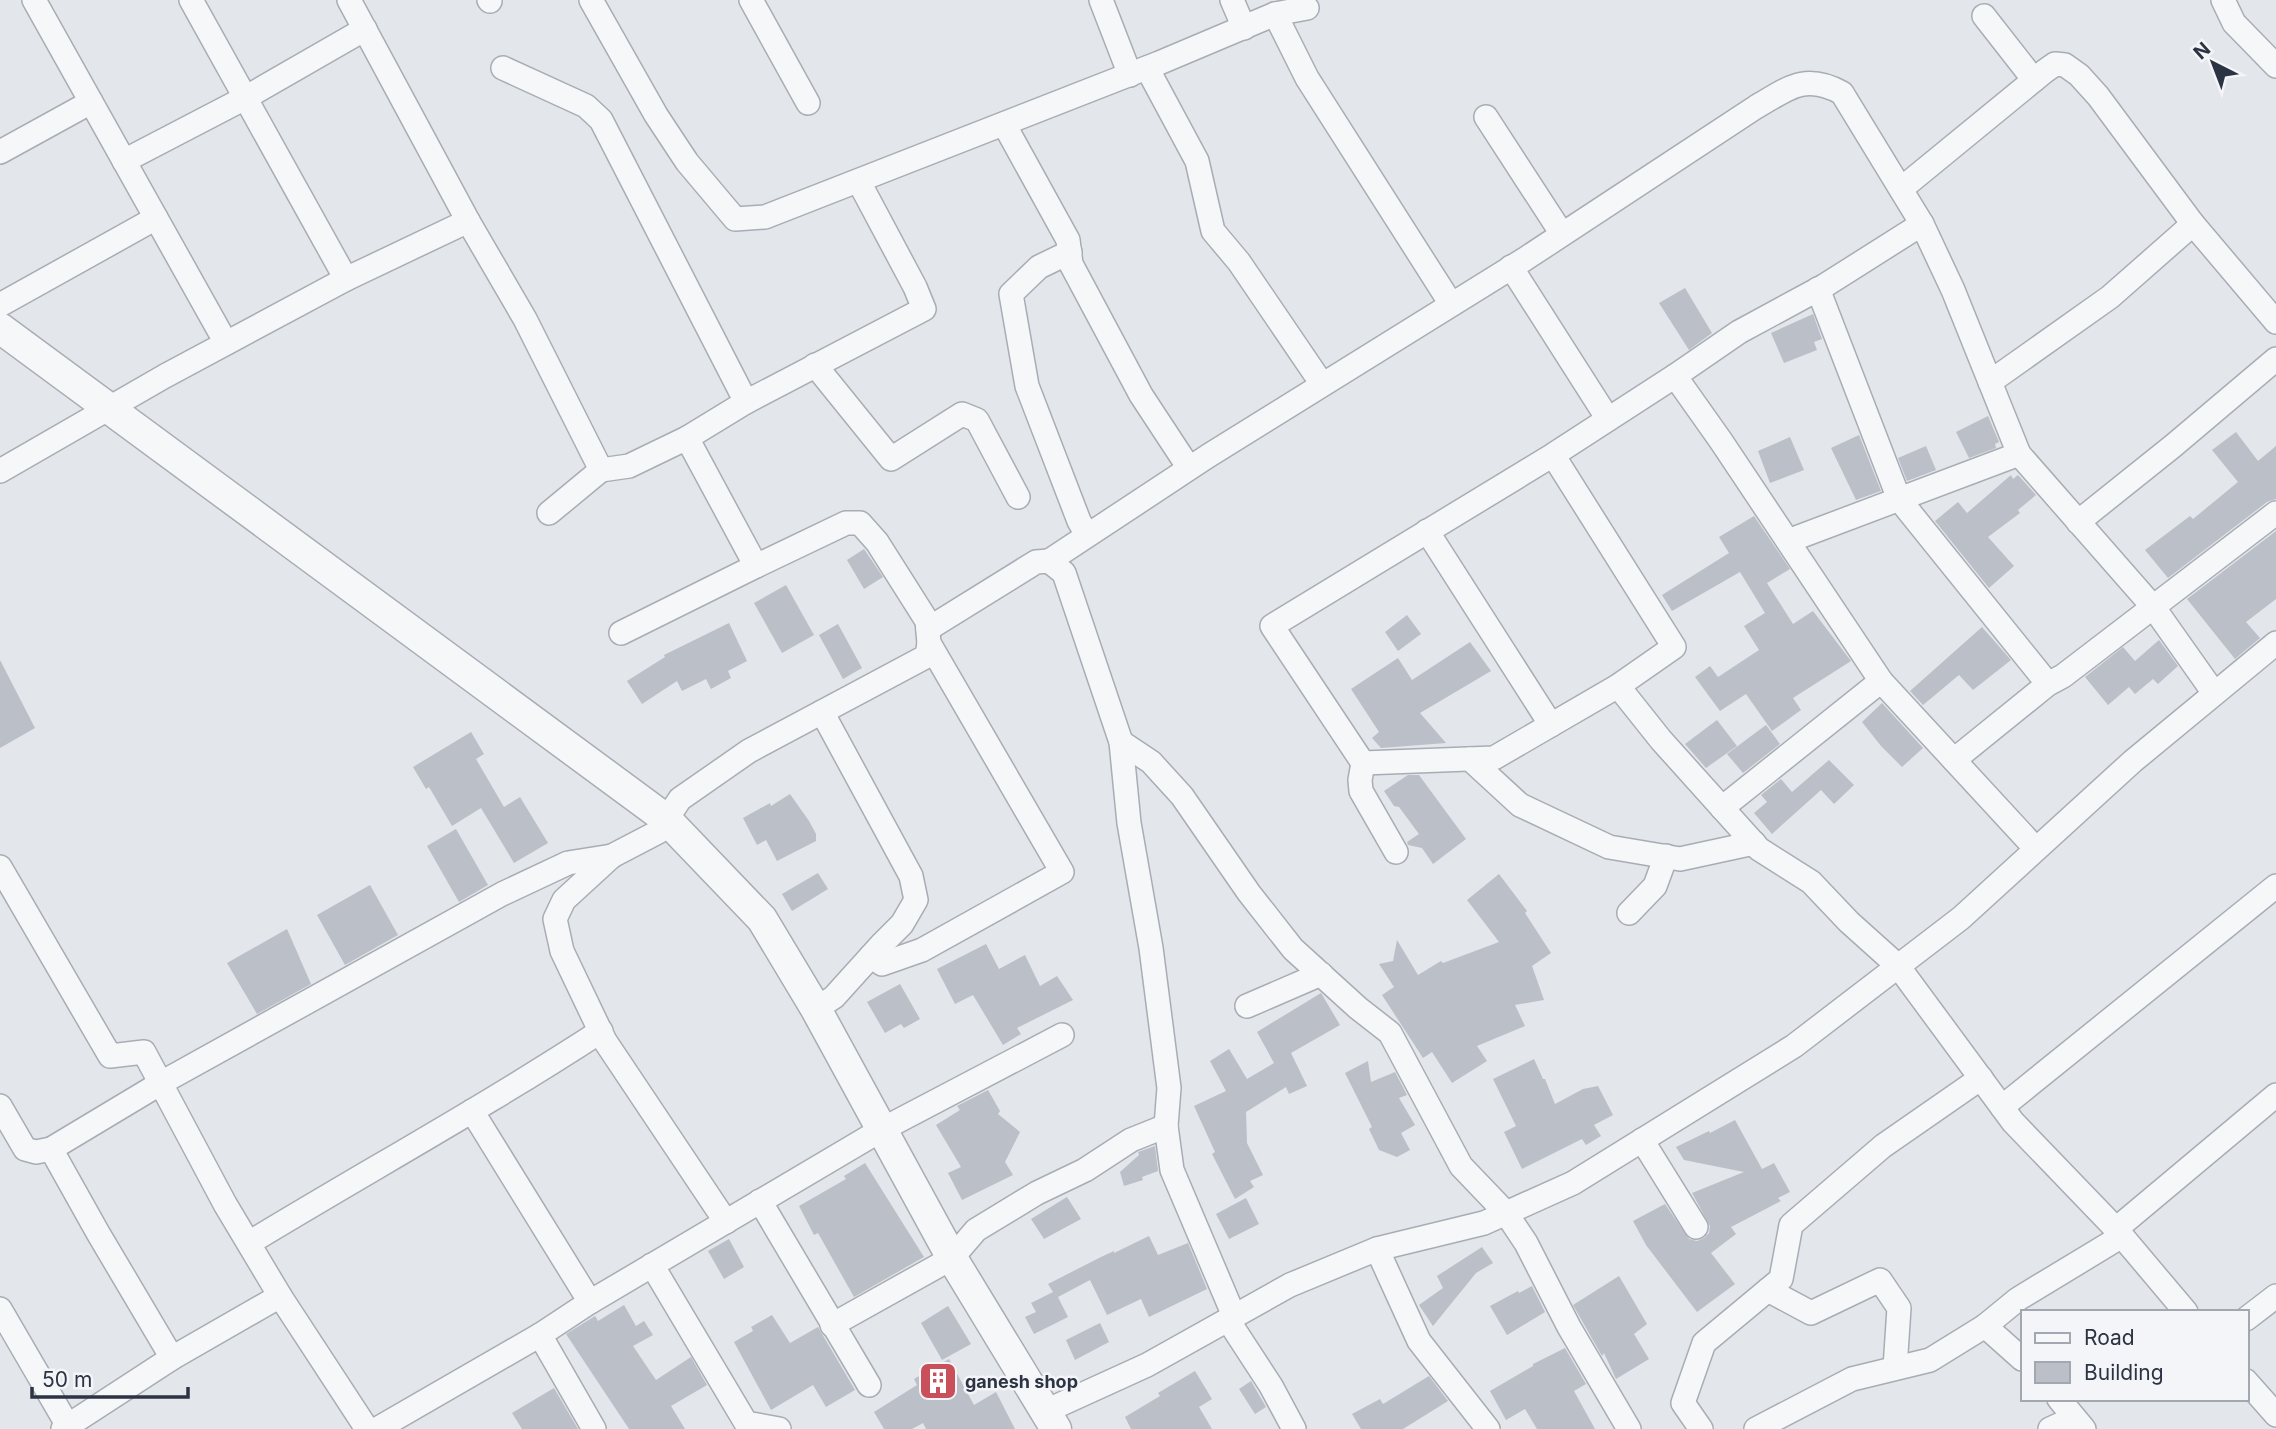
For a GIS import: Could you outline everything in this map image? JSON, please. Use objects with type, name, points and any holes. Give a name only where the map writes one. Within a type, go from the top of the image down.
[{"type":"street","points":[[34,0],[226,343]]},
{"type":"street","points":[[191,0],[346,279]]},
{"type":"street","points":[[349,0],[468,221],[525,320],[601,470]]},
{"type":"street","points":[[591,0],[656,116],[687,162],[735,219],[765,217],[1138,72],[1275,14],[1307,8]]},
{"type":"street","points":[[751,0],[808,103]]},
{"type":"street","points":[[1101,0],[1138,72],[1197,160],[1213,231],[1239,262],[1322,384]]},
{"type":"street","points":[[1232,0],[1244,28]]},
{"type":"street","points":[[2223,0],[2234,23],[2276,66]]},
{"type":"street","points":[[1275,14],[1307,78],[1451,304]]},
{"type":"street","points":[[1984,16],[2034,80]]},
{"type":"street","points":[[124,161],[245,98],[365,29]]},
{"type":"street","points":[[1900,189],[2055,64],[2065,65],[2079,75],[2098,96],[2193,224],[2276,322]]},
{"type":"street","points":[[503,68],[586,106],[601,120],[746,402]]},
{"type":"street","points":[[929,636],[1036,562],[1049,561],[1189,468],[1511,267],[1756,107],[1795,85],[1824,83],[1842,93],[1922,224],[1953,290],[2019,454],[2154,608],[2214,693]]},
{"type":"street","points":[[0,152],[91,102]]},
{"type":"street","points":[[1486,117],[1562,234]]},
{"type":"street","points":[[1004,124],[1068,240],[1071,264],[1141,395],[1189,468]]},
{"type":"street","points":[[549,513],[601,470],[629,466],[687,438],[746,402],[924,309],[859,182]]},
{"type":"street","points":[[0,305],[156,218]]},
{"type":"street","points":[[0,471],[226,343],[346,279],[468,221]]},
{"type":"street","points":[[1396,852],[1361,791],[1363,763],[1272,626],[1553,455],[1740,332],[1818,289],[1922,224]]},
{"type":"street","points":[[1990,382],[2110,297],[2193,224]]},
{"type":"street","points":[[1070,253],[1039,267],[1011,294],[1027,386],[1079,522],[1087,535]]},
{"type":"street","points":[[1511,267],[1608,419]]},
{"type":"street","points":[[1818,289],[1899,499],[2048,684]]},
{"type":"street","points":[[0,328],[666,819],[762,919],[816,1009],[952,1258],[1051,1420],[1290,1285],[1377,1249],[1484,1223],[1573,1183],[1794,1046],[1961,918],[2133,761],[2276,643]]},
{"type":"street","points":[[2078,522],[2276,359]]},
{"type":"street","points":[[815,365],[891,459],[962,414],[977,420],[1018,497]]},
{"type":"street","points":[[1675,376],[1881,681],[2036,849]]},
{"type":"street","points":[[687,438],[756,566]]},
{"type":"street","points":[[1788,541],[2019,454]]},
{"type":"street","points":[[1363,763],[1494,758],[1618,686],[1674,647],[1553,455]]},
{"type":"street","points":[[1954,760],[2048,684],[2063,676],[2154,608],[2276,513]]},
{"type":"street","points":[[621,633],[846,523],[860,523],[877,542],[927,621],[927,656],[749,751],[680,799],[658,832],[611,856],[564,900],[555,919],[562,951],[601,1031],[726,1222]]},
{"type":"street","points":[[1427,531],[1551,725]]},
{"type":"street","points":[[1049,561],[1064,573],[1121,743],[1129,823],[1151,948],[1169,1088],[1166,1126],[1172,1170],[1231,1318],[1294,1429]]},
{"type":"street","points":[[871,956],[882,964],[922,950],[1062,872],[929,636]]},
{"type":"street","points":[[1722,808],[1881,681]]},
{"type":"street","points":[[1618,686],[1661,740],[1759,849],[1811,882],[1849,922],[1898,966],[2013,1122],[2119,1232],[2184,1310]]},
{"type":"street","points":[[816,1009],[834,997],[902,924],[916,900],[911,876],[822,712]]},
{"type":"street","points":[[1121,743],[1151,762],[1182,796],[1249,893],[1293,949],[1390,1033],[1461,1166],[1506,1213],[1526,1243],[1576,1338],[1629,1429]]},
{"type":"street","points":[[1470,759],[1520,805],[1609,847],[1680,859],[1754,843]]},
{"type":"street","points":[[0,1106],[25,1149],[36,1152],[51,1149],[161,1083],[502,894],[568,863],[611,856]]},
{"type":"street","points":[[1629,913],[1655,886],[1666,856]]},
{"type":"street","points":[[0,867],[110,1056],[144,1052],[225,1205],[280,1296],[367,1429]]},
{"type":"street","points":[[2002,1107],[2276,886]]},
{"type":"street","points":[[1247,1006],[1321,974]]},
{"type":"street","points":[[248,1243],[472,1111],[601,1031]]},
{"type":"street","points":[[377,1429],[418,1419],[590,1302],[652,1265],[881,1130],[1062,1035]]},
{"type":"street","points":[[1701,1429],[1683,1403],[1704,1343],[1781,1279],[1791,1226],[1883,1146],[1981,1078]]},
{"type":"street","points":[[1756,1429],[1852,1379],[1930,1360],[1985,1326],[2018,1298],[2119,1232],[2276,1095]]},
{"type":"street","points":[[472,1111],[590,1302]]},
{"type":"street","points":[[832,1325],[952,1258],[976,1230],[1037,1193],[1085,1170],[1130,1140],[1166,1126]]},
{"type":"street","points":[[1642,1140],[1696,1227]]},
{"type":"street","points":[[51,1149],[173,1358]]},
{"type":"street","points":[[760,1201],[869,1385]]},
{"type":"street","points":[[1377,1249],[1419,1341],[1488,1429]]},
{"type":"street","points":[[652,1265],[746,1423],[779,1429]]},
{"type":"street","points":[[1768,1290],[1811,1313],[1880,1280],[1899,1308],[1895,1368]]},
{"type":"street","points":[[0,1310],[66,1427],[173,1358],[280,1296]]},
{"type":"street","points":[[2248,1317],[2276,1296]]},
{"type":"street","points":[[1985,1326],[2021,1358]]},
{"type":"street","points":[[540,1335],[594,1429]]},
{"type":"street","points":[[2248,1383],[2276,1415]]},
{"type":"street","points":[[2050,1429],[2079,1423],[2061,1401]]},
{"type":"building","points":[[1685,288],[1712,333],[1689,350],[1659,303]]},
{"type":"building","points":[[1813,314],[1822,339],[1814,342],[1817,350],[1784,363],[1771,333]]},
{"type":"building","points":[[1988,416],[1999,442],[1995,444],[1996,448],[1969,458],[1956,432]]},
{"type":"building","points":[[2236,432],[2258,461],[2276,446],[2276,499],[2267,502],[2168,578],[2145,550],[2190,516],[2193,519],[2238,482],[2212,450]]},
{"type":"building","points":[[1859,435],[1881,491],[1856,500],[1831,448]]},
{"type":"building","points":[[1790,437],[1804,470],[1770,483],[1758,451]]},
{"type":"building","points":[[1926,446],[1936,470],[1907,481],[1898,458]]},
{"type":"building","points":[[2011,475],[2013,479],[2018,475],[2036,495],[2018,510],[2020,513],[1988,537],[2014,566],[1989,588],[1935,521],[1958,502],[1967,513]]},
{"type":"building","points":[[1754,516],[1790,569],[1767,583],[1793,624],[1813,611],[1851,661],[1793,698],[1801,710],[1772,731],[1746,694],[1720,711],[1695,677],[1710,666],[1718,677],[1759,650],[1744,626],[1765,613],[1740,572],[1672,611],[1662,595],[1729,553],[1719,537]]},
{"type":"building","points":[[2276,531],[2276,599],[2246,622],[2260,638],[2235,659],[2187,599]]},
{"type":"building","points":[[864,549],[883,577],[864,589],[847,560]]},
{"type":"building","points":[[786,585],[814,635],[782,653],[754,603]]},
{"type":"building","points":[[1407,615],[1421,634],[1398,651],[1385,632]]},
{"type":"building","points":[[729,623],[747,661],[728,671],[731,678],[711,689],[706,679],[682,691],[677,681],[642,704],[627,681],[665,657],[664,655]]},
{"type":"building","points":[[838,624],[862,668],[843,679],[819,635]]},
{"type":"building","points":[[1982,627],[2011,660],[1973,690],[1959,675],[1923,705],[1910,691]]},
{"type":"building","points":[[2159,640],[2178,666],[2158,684],[2153,679],[2135,694],[2129,687],[2108,705],[2085,677],[2123,647],[2135,661]]},
{"type":"building","points":[[1470,642],[1491,671],[1420,713],[1446,743],[1381,748],[1372,738],[1379,732],[1351,689],[1398,658],[1412,680]]},
{"type":"building","points":[[0,660],[35,728],[0,748]]},
{"type":"building","points":[[1882,703],[1923,748],[1902,767],[1862,722]]},
{"type":"building","points":[[1717,720],[1737,746],[1706,768],[1685,744]]},
{"type":"building","points":[[1766,725],[1780,744],[1743,773],[1727,754]]},
{"type":"building","points":[[471,732],[484,754],[476,759],[504,807],[520,797],[548,843],[514,863],[481,808],[452,826],[429,787],[426,789],[413,767]]},
{"type":"building","points":[[1829,760],[1854,785],[1834,804],[1821,790],[1772,834],[1754,813],[1767,802],[1761,795],[1781,779],[1792,792]]},
{"type":"building","points":[[1408,775],[1419,775],[1466,839],[1433,864],[1422,848],[1408,845],[1407,842],[1419,834],[1384,791]]},
{"type":"building","points":[[790,794],[809,821],[816,834],[816,841],[777,861],[766,840],[757,845],[743,818]]},
{"type":"building","points":[[456,829],[488,885],[459,902],[427,846]]},
{"type":"building","points":[[818,873],[828,889],[792,911],[782,894]]},
{"type":"building","points":[[1499,874],[1527,911],[1525,913],[1551,953],[1532,966],[1544,1000],[1515,1005],[1525,1026],[1477,1046],[1487,1061],[1452,1083],[1432,1052],[1423,1058],[1382,995],[1394,987],[1379,964],[1393,961],[1397,940],[1418,975],[1441,961],[1443,963],[1499,942],[1467,900]]},
{"type":"building","points":[[370,885],[398,935],[345,965],[317,915]]},
{"type":"building","points":[[287,929],[311,984],[257,1014],[227,963]]},
{"type":"building","points":[[986,944],[999,969],[1025,955],[1040,986],[1057,976],[1073,1000],[1017,1028],[1021,1034],[1003,1045],[973,995],[955,1004],[937,969]]},
{"type":"building","points":[[900,984],[920,1019],[904,1028],[901,1024],[885,1033],[867,1002]]},
{"type":"building","points":[[1321,993],[1340,1025],[1291,1053],[1307,1086],[1289,1094],[1286,1087],[1246,1112],[1247,1143],[1263,1175],[1250,1181],[1254,1187],[1235,1199],[1212,1154],[1215,1152],[1194,1106],[1226,1091],[1210,1061],[1229,1049],[1247,1079],[1274,1063],[1257,1032]]},
{"type":"building","points":[[1534,1059],[1555,1104],[1583,1089],[1598,1086],[1613,1115],[1594,1125],[1601,1136],[1586,1145],[1582,1139],[1522,1169],[1504,1132],[1516,1126],[1493,1079]]},
{"type":"building","points":[[1368,1061],[1371,1082],[1395,1072],[1407,1095],[1399,1098],[1415,1125],[1401,1133],[1410,1150],[1397,1157],[1379,1150],[1369,1129],[1372,1127],[1345,1073]]},
{"type":"building","points":[[988,1090],[1000,1111],[998,1114],[1020,1132],[1005,1162],[1013,1175],[962,1200],[948,1173],[961,1167],[936,1125],[960,1110],[957,1106]]},
{"type":"building","points":[[1735,1120],[1762,1169],[1774,1163],[1790,1192],[1778,1198],[1781,1201],[1731,1227],[1736,1234],[1711,1253],[1735,1284],[1697,1312],[1646,1245],[1633,1221],[1665,1204],[1689,1239],[1697,1241],[1704,1238],[1709,1233],[1710,1226],[1692,1193],[1744,1172],[1684,1160],[1676,1147]]},
{"type":"building","points":[[1155,1146],[1158,1171],[1142,1177],[1143,1180],[1124,1186],[1120,1172],[1139,1155],[1138,1152]]},
{"type":"building","points":[[865,1163],[924,1257],[854,1297],[818,1233],[814,1235],[799,1206],[846,1179],[844,1176]]},
{"type":"building","points":[[1067,1197],[1081,1219],[1044,1239],[1031,1219]]},
{"type":"building","points":[[1246,1198],[1259,1224],[1229,1239],[1216,1214]]},
{"type":"building","points":[[1149,1236],[1158,1255],[1188,1243],[1207,1289],[1149,1317],[1141,1299],[1107,1315],[1090,1280],[1058,1297],[1068,1317],[1034,1334],[1025,1317],[1036,1312],[1031,1303],[1053,1292],[1048,1284]]},
{"type":"building","points":[[729,1239],[744,1267],[724,1279],[708,1251]]},
{"type":"building","points":[[1482,1247],[1493,1263],[1476,1273],[1433,1326],[1419,1305],[1443,1288],[1437,1276]]},
{"type":"building","points":[[1619,1276],[1647,1324],[1634,1334],[1649,1359],[1616,1379],[1604,1353],[1602,1356],[1573,1305]]},
{"type":"building","points":[[1532,1286],[1545,1312],[1507,1335],[1490,1306]]},
{"type":"building","points":[[624,1305],[636,1326],[644,1321],[653,1335],[633,1346],[656,1380],[691,1357],[707,1385],[671,1406],[685,1429],[629,1429],[566,1334],[595,1316],[598,1321]]},
{"type":"building","points":[[948,1306],[971,1344],[942,1360],[921,1323]]},
{"type":"building","points":[[772,1315],[790,1343],[818,1327],[855,1390],[826,1407],[813,1385],[771,1410],[734,1342],[753,1331],[751,1327]]},
{"type":"building","points":[[1100,1323],[1109,1342],[1075,1360],[1066,1340]]},
{"type":"building","points":[[1565,1348],[1586,1384],[1574,1391],[1595,1429],[1537,1429],[1525,1409],[1506,1420],[1490,1391]]},
{"type":"building","points":[[949,1359],[974,1405],[996,1392],[1015,1429],[926,1429],[923,1423],[912,1429],[884,1429],[874,1412],[917,1385],[914,1379]]},
{"type":"building","points":[[1195,1371],[1212,1399],[1199,1407],[1212,1429],[1131,1429],[1125,1417]]},
{"type":"building","points":[[1429,1376],[1448,1401],[1403,1429],[1361,1429],[1352,1414],[1380,1399],[1383,1404]]},
{"type":"building","points":[[1251,1381],[1266,1407],[1255,1414],[1239,1389]]},
{"type":"building","points":[[554,1388],[578,1429],[522,1429],[512,1413]]},
{"type":"place","name":"ganesh shop","points":[[938,1381]]}]
